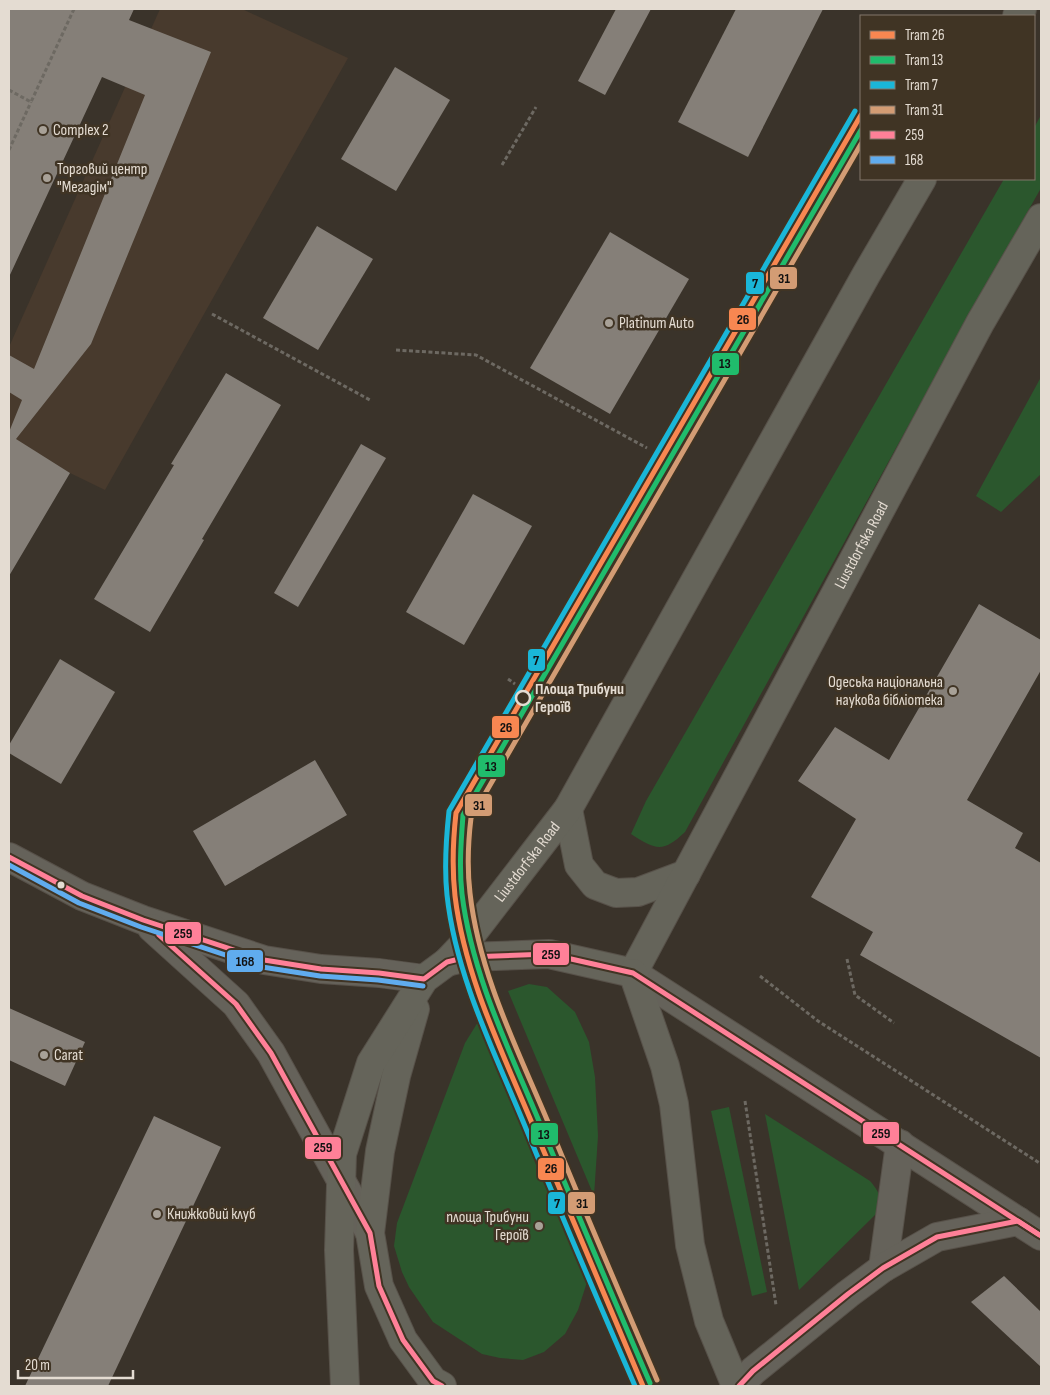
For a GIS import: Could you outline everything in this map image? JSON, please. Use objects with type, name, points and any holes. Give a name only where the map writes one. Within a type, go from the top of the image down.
[{"type":"main road","name":"Liustdorfska Road","points":[[447,962],[464,944],[568,809],[866,275],[921,180]]},
{"type":"main road","name":"Liustdorfska Road","points":[[633,973],[980,323],[1041,218]]},
{"type":"main road","name":"Liustdorfska Road","points":[[568,809],[579,865],[595,885],[616,893],[638,892],[686,874]]},
{"type":"main road","points":[[9,857],[82,896],[143,920],[264,960],[321,969],[379,973],[424,979]]},
{"type":"main road","points":[[143,920],[236,1004],[271,1053],[370,1233],[380,1286],[403,1340],[433,1380],[442,1386]]},
{"type":"main road","points":[[345,1383],[339,1250],[342,1154],[371,1063],[424,979],[447,962],[467,957],[549,954],[633,973],[1041,1236]]},
{"type":"main road","points":[[633,973],[665,1066],[674,1104],[690,1245],[709,1321],[738,1386],[753,1371],[848,1294],[883,1268],[937,1236],[1018,1221]]},
{"type":"main road","points":[[370,1233],[384,1132],[396,1076],[424,979]]},
{"type":"main road","points":[[883,1268],[900,1144]]},
{"type":"path","points":[[9,150],[74,9]]},
{"type":"path","points":[[9,90],[31,102]]},
{"type":"path","points":[[502,166],[536,107]]},
{"type":"path","points":[[212,314],[370,400]]},
{"type":"path","points":[[396,350],[476,355],[647,448]]},
{"type":"path","points":[[508,679],[515,684]]},
{"type":"path","points":[[847,959],[855,995],[894,1023]]},
{"type":"path","points":[[760,976],[818,1021],[1041,1164]]},
{"type":"path","points":[[744,1100],[776,1305]]},
{"type":"shaded area","points":[[160,9],[242,9],[348,58],[105,490],[70,473],[9,436],[9,347]]},
{"type":"green space","points":[[1041,115],[1041,188],[685,832],[665,846],[653,846],[647,843],[631,834],[646,801],[1003,180],[1035,180],[1035,126]]},
{"type":"green space","points":[[1041,377],[1041,474],[1001,512],[976,496]]},
{"type":"green space","points":[[529,984],[547,987],[575,1012],[589,1042],[595,1077],[598,1136],[594,1196],[508,991]]},
{"type":"green space","points":[[481,1017],[589,1276],[578,1310],[565,1334],[544,1352],[523,1360],[482,1354],[433,1322],[409,1287],[394,1246],[397,1223],[465,1043]]},
{"type":"green space","points":[[729,1107],[767,1292],[752,1296],[711,1111]]},
{"type":"green space","points":[[765,1114],[870,1181],[879,1196],[877,1213],[799,1290]]},
{"type":"building","points":[[9,9],[134,9],[129,20],[211,52],[91,344],[16,439],[70,473],[9,576],[9,432],[22,400],[9,392],[9,355],[34,369],[145,95],[102,77],[9,277]]},
{"type":"building","points":[[616,9],[651,9],[605,95],[578,81]]},
{"type":"building","points":[[736,9],[823,9],[748,157],[678,122]]},
{"type":"building","points":[[395,67],[450,100],[396,191],[341,159]]},
{"type":"building","points":[[317,226],[373,259],[318,350],[263,318]]},
{"type":"building","name":"Platinum Auto","points":[[610,232],[689,279],[610,414],[530,368]]},
{"type":"building","points":[[226,373],[281,405],[150,632],[94,599],[174,465],[171,464]]},
{"type":"building","points":[[361,444],[386,458],[298,607],[274,593]]},
{"type":"building","points":[[473,494],[532,526],[464,645],[406,612]]},
{"type":"building","points":[[979,604],[1041,640],[1041,670],[967,800],[1023,833],[1015,848],[1041,863],[1041,1058],[860,955],[873,932],[811,897],[856,819],[798,781],[835,727],[889,760]]},
{"type":"building","points":[[60,659],[115,692],[61,784],[9,753],[9,745]]},
{"type":"building","points":[[315,760],[347,815],[225,886],[193,831]]},
{"type":"building","name":"Carat","points":[[9,1008],[85,1042],[65,1086],[9,1060]]},
{"type":"building","points":[[154,1116],[221,1147],[108,1386],[25,1386]]},
{"type":"building","points":[[1004,1276],[1041,1312],[1041,1367],[971,1302]]},
{"type":"tram line","name":"7","points":[[635,1386],[490,1045],[468,986],[452,926],[447,895],[446,853],[449,811],[855,111]]},
{"type":"tram line","name":"26","points":[[643,1386],[498,1043],[476,986],[467,956],[455,896],[453,854],[456,813],[860,117]]},
{"type":"tram line","name":"13","points":[[650,1383],[505,1041],[483,984],[474,954],[462,894],[460,865],[463,815],[860,132]]},
{"type":"tram line","name":"31","points":[[657,1380],[490,982],[475,923],[470,893],[468,855],[471,818],[860,146]]},
{"type":"transit line","name":"259","points":[[9,857],[82,896],[143,920],[264,960],[321,969],[379,973],[424,979],[447,962],[467,957],[549,954],[633,973],[1041,1236]]},
{"type":"transit line","name":"168","points":[[9,865],[79,903],[141,927],[262,967],[320,976],[378,980],[423,986]]},
{"type":"transit line","name":"259","points":[[159,935],[236,1004],[271,1053],[370,1233],[379,1286],[403,1340],[433,1381],[442,1386]]},
{"type":"transit line","name":"259","points":[[739,1386],[753,1371],[848,1294],[883,1268],[937,1237],[1018,1221],[1038,1234]]},
{"type":"place","name":"Complex 2","points":[[43,130]]},
{"type":"place","name":"Торговий центр \"Мегадім\"","points":[[47,178]]},
{"type":"place","name":"Platinum Auto","points":[[609,323]]},
{"type":"place","name":"Одеська національна наукова бібліотека","points":[[953,691]]},
{"type":"place","name":"Площа Трибуни Героїв","points":[[523,698]]},
{"type":"place","name":"Carat","points":[[44,1055]]},
{"type":"place","name":"Книжковий клуб","points":[[157,1214]]},
{"type":"place","name":"площа Трибуни Героїв","points":[[539,1226]]}]
